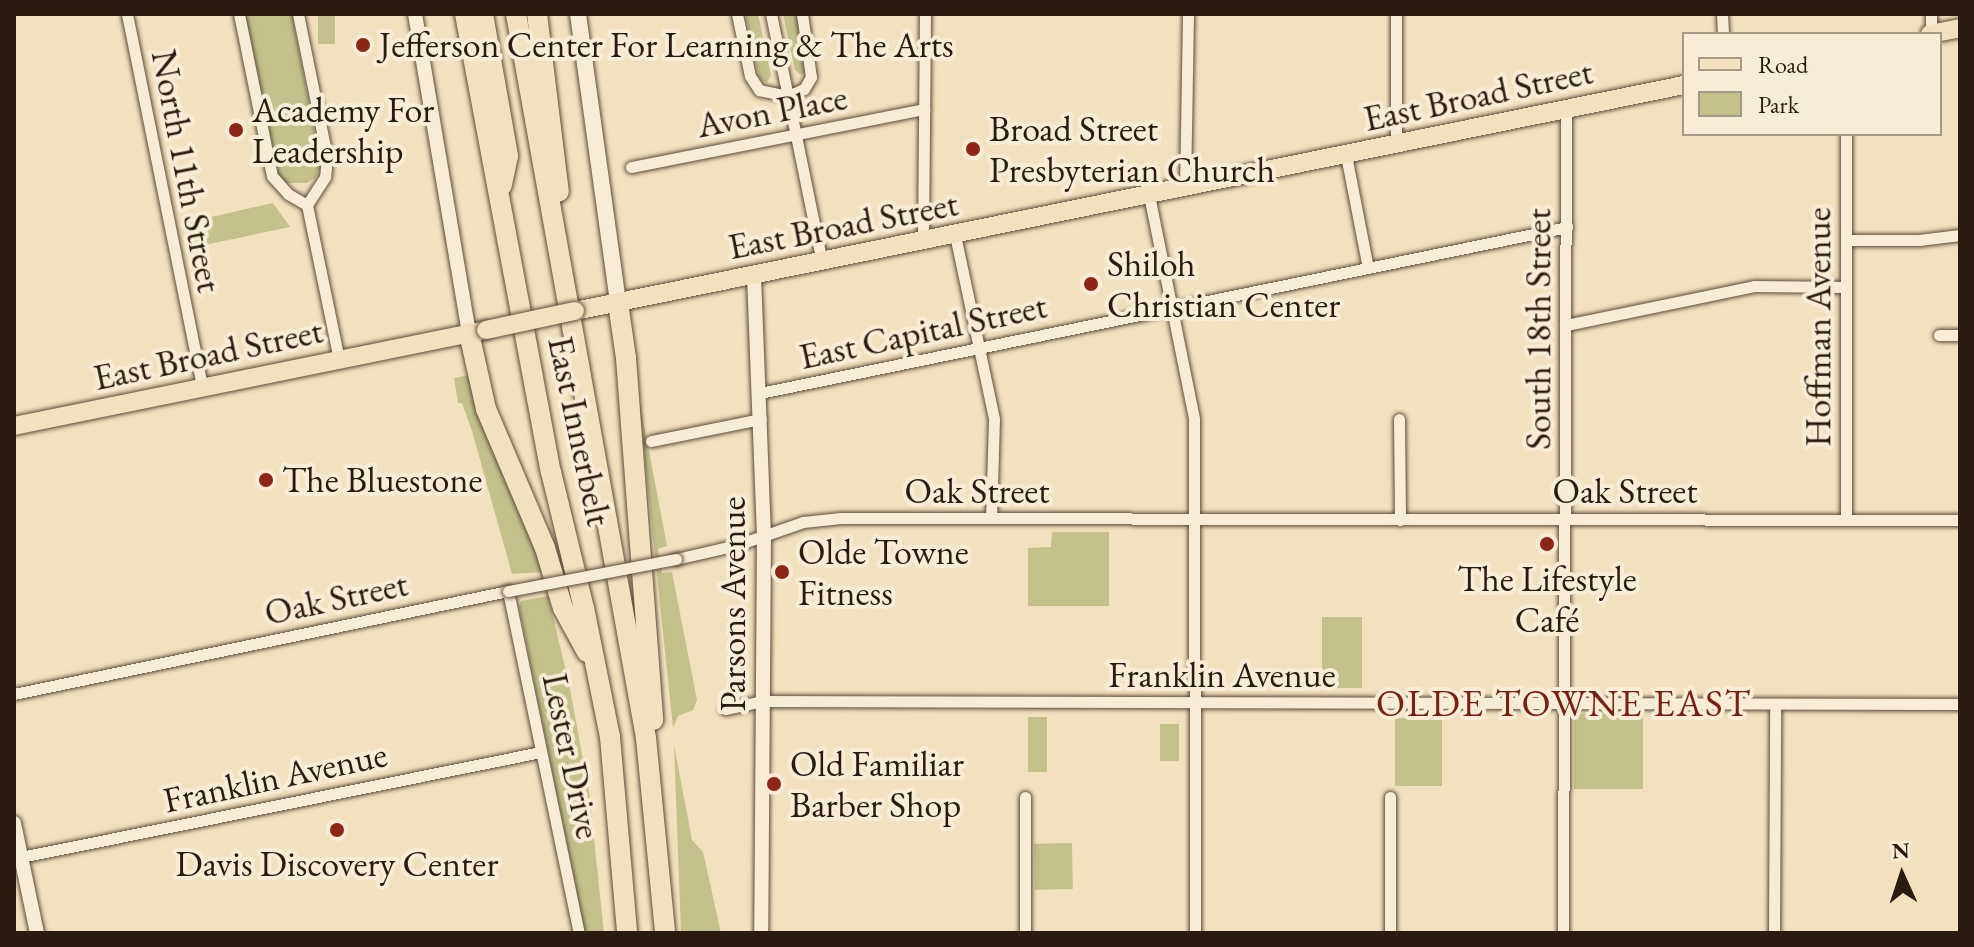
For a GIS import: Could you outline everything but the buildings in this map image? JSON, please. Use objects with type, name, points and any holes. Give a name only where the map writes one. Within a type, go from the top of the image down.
[{"type":"highway","name":"East Innerbelt","points":[[465,14],[551,472],[610,737],[627,933]]},
{"type":"highway","points":[[483,14],[508,156],[500,196]]},
{"type":"highway","points":[[516,14],[646,738],[665,933]]},
{"type":"highway","points":[[537,14],[561,212],[558,260]]},
{"type":"highway","points":[[611,305],[626,358],[652,669],[655,816]]},
{"type":"highway","points":[[478,332],[486,409],[545,548],[563,608],[596,670]]},
{"type":"main road","points":[[578,14],[611,305]]},
{"type":"main road","points":[[1940,32],[1960,28]]},
{"type":"main road","name":"East Broad Street","points":[[14,426],[1682,85]]},
{"type":"street","name":"North 11th Street","points":[[127,14],[202,387]]},
{"type":"street","points":[[239,14],[272,176],[288,194],[307,205]]},
{"type":"street","points":[[298,14],[327,156],[325,177],[307,205],[339,359]]},
{"type":"street","points":[[415,14],[478,332]]},
{"type":"street","points":[[737,14],[750,76],[759,90],[788,96],[804,89],[811,77],[802,14]]},
{"type":"street","points":[[771,14],[822,262]]},
{"type":"street","points":[[923,242],[925,14]]},
{"type":"street","points":[[1185,188],[1188,14]]},
{"type":"street","points":[[1396,14],[1396,144]]},
{"type":"street","name":"Avon Place","points":[[631,167],[924,109]]},
{"type":"street","name":"South 18th Street","points":[[1563,933],[1566,109]]},
{"type":"street","name":"Hoffman Avenue","points":[[1846,136],[1846,520]]},
{"type":"street","points":[[1346,155],[1368,268]]},
{"type":"street","points":[[1149,195],[1194,419],[1195,933]]},
{"type":"street","name":"East Capital Street","points":[[760,393],[1567,227]]},
{"type":"street","points":[[955,235],[994,419],[991,518]]},
{"type":"street","points":[[1846,240],[1919,240],[1960,235]]},
{"type":"street","name":"Parsons Avenue","points":[[754,276],[764,535],[761,933]]},
{"type":"street","points":[[1566,325],[1754,286],[1846,287]]},
{"type":"street","points":[[1939,335],[1960,335]]},
{"type":"street","points":[[651,441],[761,419]]},
{"type":"street","points":[[1399,419],[1400,520]]},
{"type":"street","name":"Oak Street","points":[[14,694],[676,559],[803,522],[841,518],[1960,520]]},
{"type":"street","name":"Lester Drive","points":[[508,591],[579,933]]},
{"type":"street","name":"Franklin Avenue","points":[[725,709],[762,701],[1960,704]]},
{"type":"street","points":[[1774,933],[1775,704]]},
{"type":"street","name":"Franklin Avenue","points":[[21,857],[541,752]]},
{"type":"street","points":[[1025,797],[1025,933]]},
{"type":"street","points":[[1390,797],[1390,933]]},
{"type":"street","points":[[14,823],[37,933]]},
{"type":"green space","points":[[244,14],[292,14],[321,167],[316,177],[307,183],[286,183],[276,175]]},
{"type":"green space","points":[[318,14],[335,14],[335,44],[318,44]]},
{"type":"green space","points":[[745,14],[758,14],[771,75],[767,82],[762,81],[758,74]]},
{"type":"green space","points":[[783,14],[796,14],[806,64],[805,72],[801,75],[795,70]]},
{"type":"green space","points":[[273,203],[290,227],[190,248],[185,223]]},
{"type":"green space","points":[[469,375],[542,572],[512,574],[472,431],[462,403],[458,403],[454,378]]},
{"type":"green space","points":[[638,393],[667,546],[658,549],[662,573],[672,572],[697,700],[693,710],[678,716],[673,728]]},
{"type":"green space","points":[[1052,532],[1109,532],[1109,606],[1028,606],[1028,548],[1051,547]]},
{"type":"green space","points":[[548,596],[569,684],[589,791],[604,933],[585,933],[519,607],[521,601]]},
{"type":"green space","points":[[1322,617],[1362,617],[1362,688],[1322,688]]},
{"type":"green space","points":[[1574,714],[1643,714],[1643,789],[1574,789]]},
{"type":"green space","points":[[1028,717],[1047,717],[1047,772],[1028,772]]},
{"type":"green space","points":[[1395,718],[1442,718],[1442,786],[1395,786]]},
{"type":"green space","points":[[1160,724],[1179,724],[1179,761],[1160,761]]},
{"type":"green space","points":[[674,745],[692,840],[703,852],[721,933],[681,933]]},
{"type":"green space","points":[[1072,843],[1073,889],[1035,890],[1034,844]]},
{"type":"place","name":"Jefferson Center For Learning & The Arts","points":[[363,45]]},
{"type":"place","name":"Academy For Leadership","points":[[236,130]]},
{"type":"place","name":"Broad Street Presbyterian Church","points":[[973,149]]},
{"type":"place","name":"Shiloh Christian Center","points":[[1091,284]]},
{"type":"place","name":"The Bluestone","points":[[266,480]]},
{"type":"place","name":"The Lifestyle Café","points":[[1547,544]]},
{"type":"place","name":"Olde Towne Fitness","points":[[782,572]]},
{"type":"place","name":"Old Familiar Barber Shop","points":[[774,784]]},
{"type":"place","name":"Davis Discovery Center","points":[[337,830]]},
{"type":"district","name":"OLDE TOWNE EAST","points":[[1564,703]]}]
